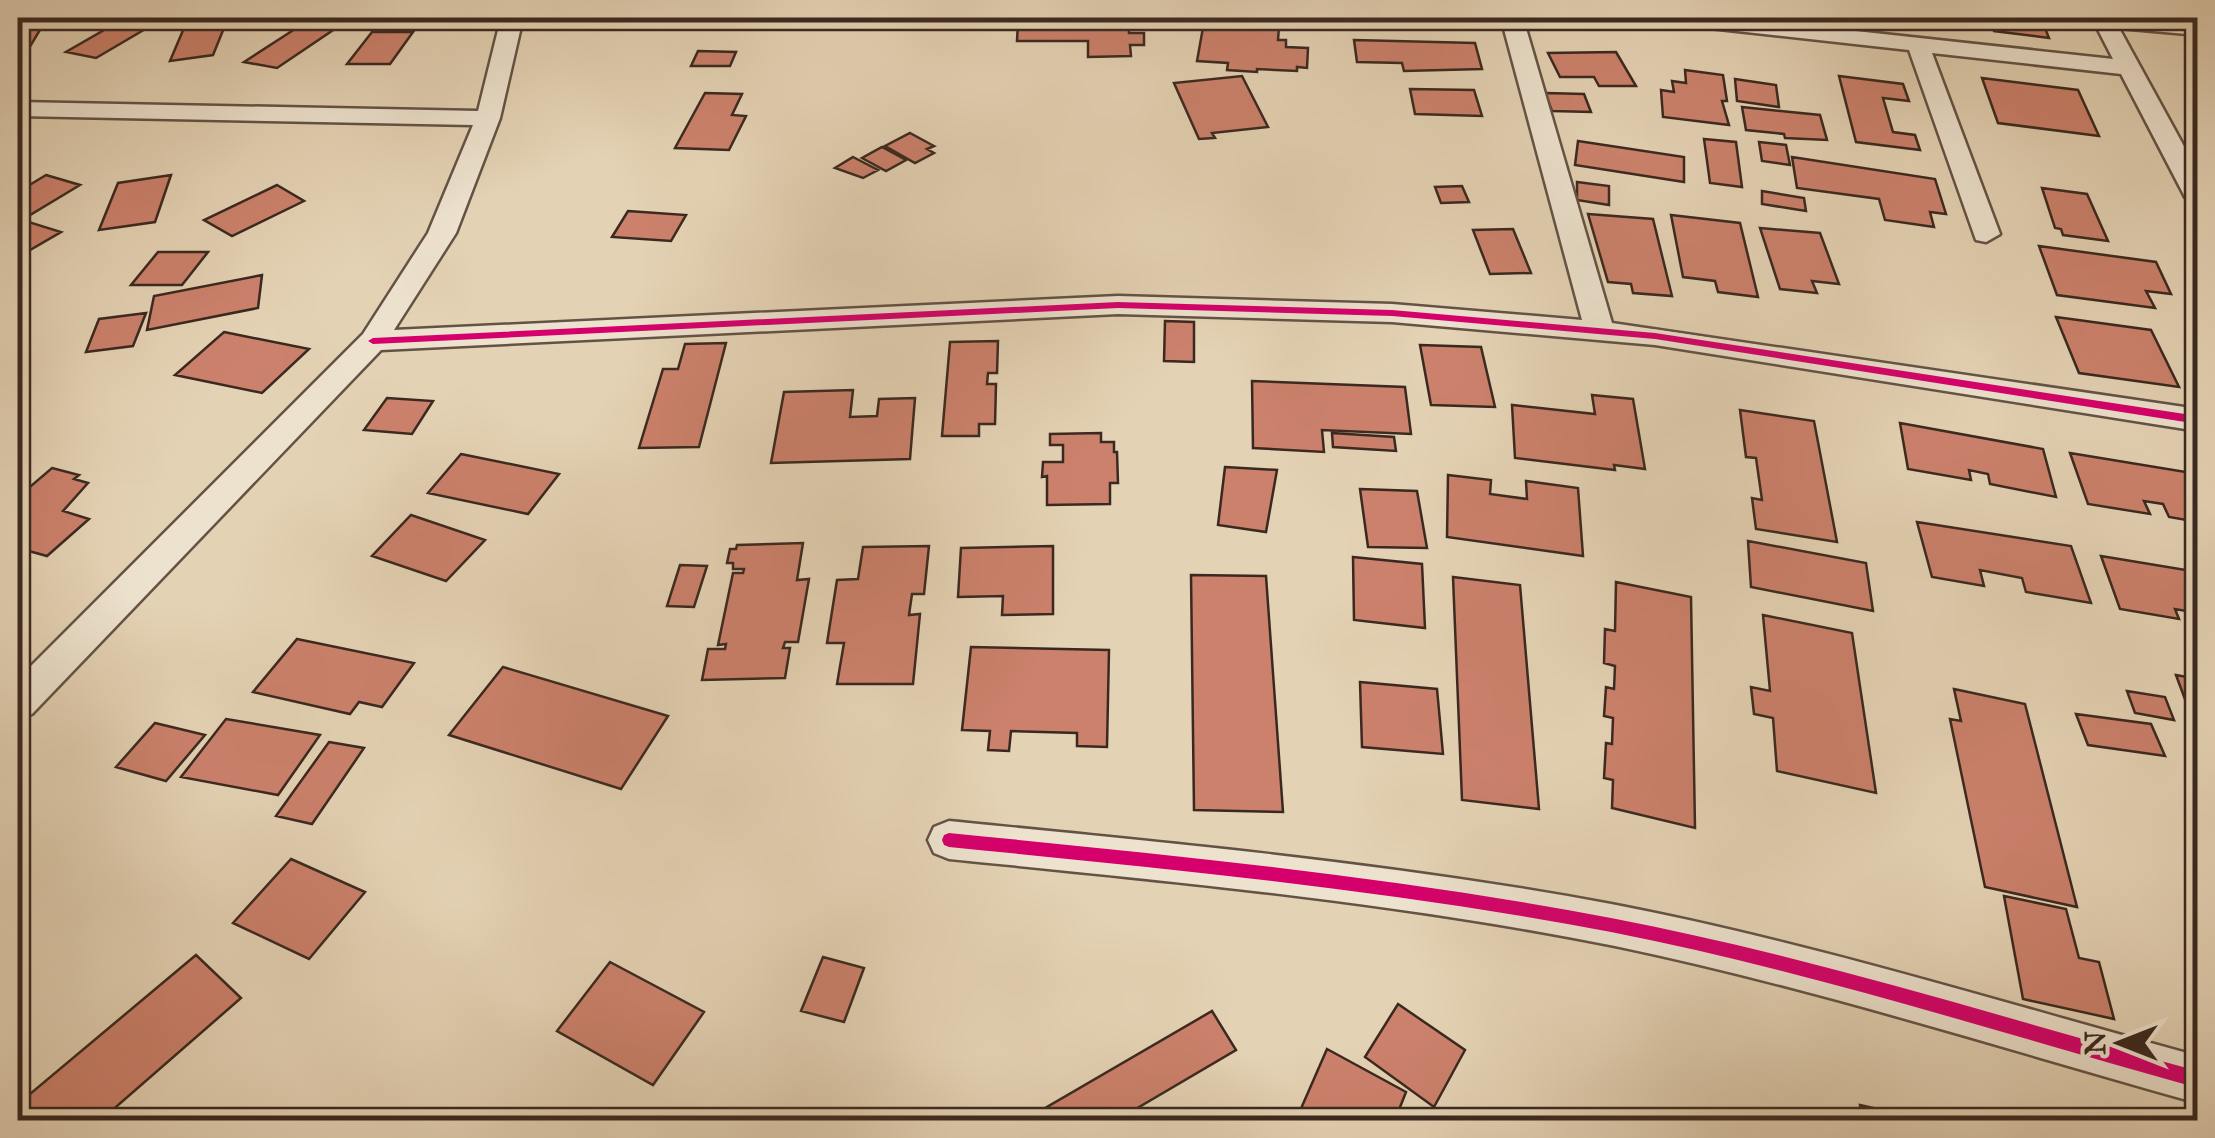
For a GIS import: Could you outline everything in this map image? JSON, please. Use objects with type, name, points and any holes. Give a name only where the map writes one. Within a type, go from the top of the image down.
[{"type":"street","points":[[21,697],[373,341],[442,233],[488,118],[512,18]]},
{"type":"street","points":[[1512,18],[1600,331]]},
{"type":"street","points":[[1682,18],[2130,68]]},
{"type":"street","points":[[2104,19],[2198,28]]},
{"type":"street","points":[[2104,19],[2198,198]]},
{"type":"street","points":[[1918,44],[1986,234]]},
{"type":"street","points":[[18,109],[488,118]]},
{"type":"street","points":[[373,341],[1118,304],[1392,313],[1655,336],[2198,420]]},
{"type":"street","points":[[949,840],[1423,892],[1613,925],[1840,977],[2198,1080]]},
{"type":"building","points":[[47,18],[28,50],[18,52],[18,21]]},
{"type":"building","points":[[125,18],[164,18],[96,58],[66,52]]},
{"type":"building","points":[[312,18],[345,22],[277,68],[244,62]]},
{"type":"building","points":[[413,18],[460,18],[450,25],[408,27]]},
{"type":"building","points":[[1990,18],[2041,18],[2049,38],[1994,31]]},
{"type":"building","points":[[1129,21],[1129,33],[1144,33],[1144,45],[1130,45],[1131,56],[1088,57],[1088,41],[1017,41],[1018,22]]},
{"type":"building","points":[[1204,22],[1279,27],[1278,40],[1286,40],[1286,47],[1308,48],[1307,68],[1257,72],[1227,70],[1228,63],[1197,61]]},
{"type":"building","points":[[226,23],[213,55],[170,61],[184,28]]},
{"type":"building","points":[[372,32],[413,32],[390,64],[347,64]]},
{"type":"building","points":[[1354,40],[1475,43],[1482,69],[1404,71],[1402,63],[1357,62]]},
{"type":"building","points":[[698,51],[736,52],[730,66],[691,66]]},
{"type":"building","points":[[1616,52],[1636,86],[1599,86],[1594,77],[1560,77],[1548,53]]},
{"type":"building","points":[[1685,70],[1723,75],[1727,101],[1722,101],[1729,125],[1663,117],[1661,90],[1674,92],[1672,81],[1686,83]]},
{"type":"building","points":[[1242,76],[1268,127],[1212,133],[1215,138],[1199,139],[1174,83]]},
{"type":"building","points":[[1839,76],[1903,84],[1909,101],[1883,98],[1893,132],[1915,135],[1920,150],[1856,142]]},
{"type":"building","points":[[1982,78],[2078,90],[2099,136],[1998,123]]},
{"type":"building","points":[[1735,79],[1776,85],[1779,107],[1737,101]]},
{"type":"building","points":[[1410,89],[1474,90],[1482,116],[1415,114]]},
{"type":"building","points":[[705,93],[742,94],[732,115],[746,116],[729,150],[675,148]]},
{"type":"building","points":[[1545,93],[1584,94],[1591,112],[1552,111]]},
{"type":"building","points":[[1742,107],[1820,115],[1827,140],[1785,138],[1784,134],[1746,130]]},
{"type":"building","points":[[910,133],[934,146],[927,149],[934,153],[915,163],[885,146]]},
{"type":"building","points":[[1704,139],[1736,142],[1742,187],[1710,183]]},
{"type":"building","points":[[1578,141],[1684,157],[1684,182],[1575,165]]},
{"type":"building","points":[[1759,142],[1786,145],[1790,165],[1762,161]]},
{"type":"building","points":[[882,147],[906,160],[886,171],[862,158]]},
{"type":"building","points":[[853,157],[878,170],[863,178],[835,168]]},
{"type":"building","points":[[1792,157],[1935,179],[1946,214],[1930,212],[1934,227],[1885,220],[1879,199],[1797,188]]},
{"type":"building","points":[[46,175],[80,185],[22,220],[61,232],[18,257],[18,192]]},
{"type":"building","points":[[171,175],[155,222],[99,230],[118,183]]},
{"type":"building","points":[[1577,182],[1609,186],[1609,205],[1577,200]]},
{"type":"building","points":[[277,185],[304,201],[232,236],[204,220]]},
{"type":"building","points":[[1462,186],[1469,202],[1441,203],[1435,187]]},
{"type":"building","points":[[2042,188],[2087,194],[2108,241],[2063,235],[2061,229],[2055,228]]},
{"type":"building","points":[[1762,191],[1804,198],[1806,211],[1762,204]]},
{"type":"building","points":[[628,211],[686,215],[671,241],[612,237]]},
{"type":"building","points":[[1588,214],[1653,219],[1672,296],[1633,293],[1631,284],[1608,282]]},
{"type":"building","points":[[1671,215],[1740,223],[1758,297],[1718,292],[1715,281],[1683,277]]},
{"type":"building","points":[[1760,228],[1820,233],[1839,284],[1812,281],[1817,293],[1780,289]]},
{"type":"building","points":[[1513,229],[1531,273],[1490,274],[1473,230]]},
{"type":"building","points":[[2039,246],[2156,262],[2171,294],[2146,291],[2155,308],[2057,295]]},
{"type":"building","points":[[158,252],[208,252],[182,285],[131,285]]},
{"type":"building","points":[[262,275],[258,308],[147,330],[154,296]]},
{"type":"building","points":[[146,313],[133,346],[86,352],[99,319]]},
{"type":"building","points":[[2056,317],[2151,330],[2179,387],[2079,373]]},
{"type":"building","points":[[1165,321],[1194,322],[1194,362],[1164,361]]},
{"type":"building","points":[[224,332],[309,349],[262,393],[175,375]]},
{"type":"building","points":[[998,341],[997,373],[988,373],[987,384],[996,384],[995,424],[979,424],[979,436],[942,436],[950,342]]},
{"type":"building","points":[[726,343],[699,447],[639,448],[663,369],[678,369],[685,344]]},
{"type":"building","points":[[1420,345],[1481,347],[1495,407],[1431,405]]},
{"type":"building","points":[[1252,381],[1405,387],[1411,434],[1322,430],[1324,452],[1253,448]]},
{"type":"building","points":[[853,390],[850,417],[877,416],[879,399],[915,398],[910,459],[771,463],[784,392]]},
{"type":"building","points":[[1592,395],[1633,399],[1645,469],[1614,465],[1615,470],[1515,458],[1512,405],[1595,414]]},
{"type":"building","points":[[387,398],[433,401],[412,434],[364,430]]},
{"type":"building","points":[[1740,410],[1814,421],[1837,542],[1756,529],[1752,498],[1762,500],[1756,458],[1746,457]]},
{"type":"building","points":[[1900,423],[2043,449],[2056,497],[1990,484],[1988,474],[1969,470],[1971,480],[1908,469]]},
{"type":"building","points":[[1101,433],[1101,442],[1114,442],[1117,452],[1118,483],[1110,483],[1110,504],[1047,505],[1043,462],[1063,462],[1063,445],[1050,445],[1050,434]]},
{"type":"building","points":[[1332,433],[1394,437],[1396,451],[1333,447]]},
{"type":"building","points":[[2070,453],[2198,474],[2198,522],[2169,517],[2163,504],[2144,501],[2150,514],[2088,504]]},
{"type":"building","points":[[461,454],[559,474],[528,514],[428,493]]},
{"type":"building","points":[[1225,467],[1277,470],[1266,532],[1218,525]]},
{"type":"building","points":[[52,468],[79,475],[74,479],[88,483],[63,511],[89,519],[47,556],[18,548],[18,497]]},
{"type":"building","points":[[1448,475],[1491,480],[1490,494],[1527,499],[1526,481],[1578,488],[1583,556],[1447,537]]},
{"type":"building","points":[[1360,489],[1417,491],[1427,548],[1368,547]]},
{"type":"building","points":[[411,515],[485,540],[446,581],[372,556]]},
{"type":"building","points":[[1917,522],[2071,546],[2091,603],[2026,592],[2022,578],[1980,570],[1984,586],[1932,577]]},
{"type":"building","points":[[1748,541],[1866,563],[1873,611],[1751,587]]},
{"type":"building","points":[[803,543],[797,580],[809,579],[798,642],[785,642],[783,648],[790,648],[785,678],[702,680],[708,649],[725,649],[726,644],[718,645],[733,573],[743,573],[744,569],[733,569],[733,563],[727,563],[730,549],[737,545]]},
{"type":"building","points":[[929,546],[924,594],[912,594],[909,615],[920,614],[913,684],[837,684],[844,643],[827,643],[837,580],[858,579],[863,547]]},
{"type":"building","points":[[1053,546],[1053,614],[1002,615],[1003,596],[958,597],[961,548]]},
{"type":"building","points":[[2101,556],[2198,572],[2198,613],[2175,609],[2179,619],[2120,609]]},
{"type":"building","points":[[1353,557],[1422,564],[1425,628],[1354,620]]},
{"type":"building","points":[[680,565],[707,566],[694,607],[667,606]]},
{"type":"building","points":[[1191,575],[1266,576],[1283,812],[1194,810]]},
{"type":"building","points":[[1453,577],[1520,585],[1539,809],[1462,800]]},
{"type":"building","points":[[1616,582],[1691,597],[1695,828],[1612,808],[1613,780],[1604,778],[1606,743],[1612,744],[1613,718],[1604,716],[1606,687],[1614,689],[1615,666],[1604,663],[1605,629],[1615,631]]},
{"type":"building","points":[[1763,615],[1852,633],[1876,793],[1777,771],[1773,718],[1754,714],[1751,687],[1770,691]]},
{"type":"building","points":[[297,639],[414,663],[382,707],[359,702],[350,714],[253,692]]},
{"type":"building","points":[[971,647],[1109,650],[1107,747],[1077,746],[1077,733],[1011,731],[1009,751],[988,750],[990,731],[962,730]]},
{"type":"building","points":[[503,667],[668,716],[621,789],[449,735]]},
{"type":"building","points":[[2176,675],[2198,679],[2198,727],[2195,726]]},
{"type":"building","points":[[1360,682],[1437,689],[1443,754],[1362,747]]},
{"type":"building","points":[[1954,689],[2025,704],[2077,907],[1985,887],[1950,719],[1961,721]]},
{"type":"building","points":[[2127,691],[2165,697],[2174,720],[2135,713]]},
{"type":"building","points":[[2076,714],[2151,724],[2165,756],[2088,745]]},
{"type":"building","points":[[226,719],[320,735],[278,795],[181,777]]},
{"type":"building","points":[[155,723],[205,735],[166,781],[116,767]]},
{"type":"building","points":[[329,742],[364,748],[312,824],[276,816]]},
{"type":"building","points":[[291,859],[365,892],[309,959],[233,923]]},
{"type":"building","points":[[2004,896],[2066,909],[2079,958],[2099,962],[2114,1019],[2023,999]]},
{"type":"building","points":[[196,955],[241,998],[101,1120],[18,1120],[18,1104]]},
{"type":"building","points":[[823,957],[864,968],[844,1022],[801,1011]]},
{"type":"building","points":[[610,962],[704,1012],[653,1085],[557,1031]]},
{"type":"building","points":[[1398,1004],[1465,1050],[1434,1107],[1365,1057]]},
{"type":"building","points":[[1212,1011],[1236,1050],[1117,1120],[1039,1120],[1035,1114]]},
{"type":"building","points":[[1327,1049],[1406,1092],[1395,1120],[1296,1120]]},
{"type":"building","points":[[1860,1105],[1926,1120],[1862,1120]]},
{"type":"cycle path","points":[[373,341],[1118,305],[1392,313],[1655,336],[2198,420]]},
{"type":"cycle path","points":[[949,840],[1364,885],[1611,925],[1833,977],[2198,1080]]}]
